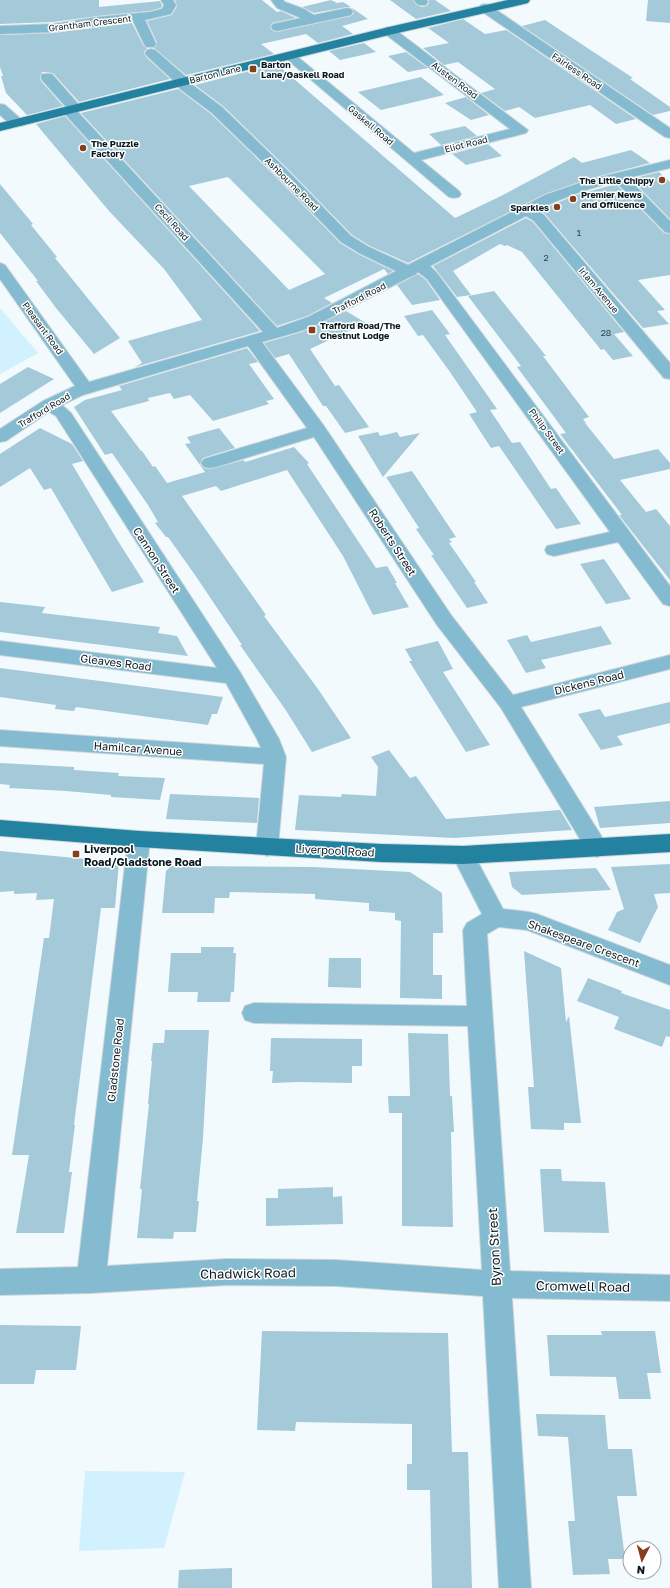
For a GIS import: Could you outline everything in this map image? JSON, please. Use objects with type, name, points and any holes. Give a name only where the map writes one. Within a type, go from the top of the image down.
[{"type":"main road","name":"Barton Lane","points":[[0,127],[389,31],[524,0]]},
{"type":"main road","name":"Liverpool Road","points":[[0,828],[139,839],[381,853],[463,855],[670,843]]},
{"type":"street","name":"Grantham Crescent","points":[[0,30],[53,28],[158,14],[167,11],[170,5],[167,0]]},
{"type":"street","points":[[277,0],[281,5],[300,12],[311,19]]},
{"type":"street","name":"Fairless Road","points":[[484,8],[670,134]]},
{"type":"street","points":[[276,26],[347,12]]},
{"type":"street","name":"Ashbourne Road","points":[[137,17],[150,48],[183,82],[185,86],[217,110],[281,172],[346,239],[364,250],[414,269]]},
{"type":"street","name":"Austen Road","points":[[389,31],[521,130]]},
{"type":"street","name":"Gaskell Road","points":[[289,56],[454,194]]},
{"type":"street","name":"Cecil Road","points":[[47,77],[72,110],[274,334]]},
{"type":"street","points":[[0,108],[17,123]]},
{"type":"street","name":"Eliot Road","points":[[411,158],[521,130]]},
{"type":"street","name":"Trafford Road","points":[[0,437],[49,405],[86,388],[295,328],[314,320],[550,198],[570,190],[618,176],[670,164]]},
{"type":"street","points":[[618,176],[670,229]]},
{"type":"street","name":"Irlam Avenue","points":[[526,210],[539,218],[670,374]]},
{"type":"street","name":"Pleasant Road","points":[[0,268],[86,388]]},
{"type":"street","name":"Philip Street","points":[[414,269],[426,270],[432,276],[670,600]]},
{"type":"street","name":"Roberts Street","points":[[252,340],[318,430],[444,620],[508,703],[597,848]]},
{"type":"street","name":"Cannon Street","points":[[49,405],[62,413],[232,677],[267,739]]},
{"type":"street","points":[[210,463],[318,430]]},
{"type":"street","points":[[554,550],[622,535]]},
{"type":"street","name":"Gleaves Road","points":[[0,648],[232,677]]},
{"type":"street","name":"Dickens Road","points":[[508,703],[670,662]]},
{"type":"street","name":"Hamilcar Avenue","points":[[0,738],[267,739]]},
{"type":"street","points":[[267,739],[267,846]]},
{"type":"street","name":"Gladstone Road","points":[[91,1280],[139,839]]},
{"type":"street","points":[[463,855],[496,916]]},
{"type":"street","name":"Shakespeare Crescent","points":[[496,916],[528,921],[670,975]]},
{"type":"street","name":"Byron Street","points":[[496,916],[475,930],[515,1588]]},
{"type":"street","points":[[254,1013],[481,1016]]},
{"type":"street","name":"Chadwick Road","points":[[0,1282],[91,1280],[227,1272],[328,1273],[496,1284]]},
{"type":"street","name":"Cromwell Road","points":[[496,1284],[670,1288]]},
{"type":"shaded area","points":[[0,308],[38,353],[0,374]]},
{"type":"shaded area","points":[[85,1471],[185,1472],[164,1548],[79,1551]]},
{"type":"building","points":[[0,0],[99,0],[99,7],[160,1],[162,5],[161,8],[150,11],[53,22],[0,24]]},
{"type":"building","points":[[175,0],[262,0],[277,12],[281,11],[296,18],[272,23],[270,28],[277,32],[351,16],[354,13],[352,8],[368,19],[342,26],[353,34],[318,43],[306,34],[261,44],[274,54],[186,75],[154,48],[157,43],[147,21],[172,15],[177,6]]},
{"type":"building","points":[[331,0],[337,3],[343,2],[351,7],[314,13],[302,7]]},
{"type":"building","points":[[390,0],[413,0],[417,5],[422,7],[427,6],[429,0],[435,0],[451,11],[416,19]]},
{"type":"building","points":[[648,0],[670,0],[670,23],[646,21]]},
{"type":"building","points":[[463,19],[485,34],[506,30],[636,119],[616,124],[590,105],[535,118],[519,107],[505,111],[481,93],[495,89],[458,62],[444,65],[423,48],[449,43],[428,28]]},
{"type":"building","points":[[545,20],[633,78],[630,79],[670,107],[670,111],[653,115],[522,26]]},
{"type":"building","points":[[132,23],[143,45],[147,48],[144,52],[146,57],[170,79],[79,102],[53,73],[42,72],[40,77],[41,81],[63,106],[27,115],[6,93],[0,67],[0,35],[53,33]]},
{"type":"building","points":[[364,43],[376,52],[340,60],[329,51]]},
{"type":"building","points":[[406,52],[428,68],[408,72],[388,56]]},
{"type":"building","points":[[281,63],[279,66],[455,218],[501,196],[574,157],[582,163],[631,150],[650,163],[588,179],[545,194],[408,263],[370,246],[352,235],[287,168],[223,106],[195,85]]},
{"type":"building","points":[[421,77],[444,95],[381,110],[358,92]]},
{"type":"building","points":[[178,89],[211,114],[275,176],[340,243],[358,254],[393,271],[388,274],[384,269],[324,298],[332,303],[307,316],[277,326],[81,113]],"holes":[[[228,177],[325,274],[289,290],[189,186]]]},
{"type":"building","points":[[466,97],[489,115],[471,120],[445,103]]},
{"type":"building","points":[[65,116],[260,331],[135,367],[142,363],[128,341],[202,320],[164,269],[109,211],[36,124]]},
{"type":"building","points":[[465,126],[477,136],[441,145],[429,134]]},
{"type":"building","points":[[488,144],[502,156],[466,165],[452,154]]},
{"type":"building","points":[[659,172],[670,182],[670,219],[631,179]]},
{"type":"building","points":[[0,184],[33,224],[31,225],[57,257],[55,258],[120,338],[94,354],[56,308],[36,281],[38,281],[0,233]]},
{"type":"building","points":[[616,184],[664,233],[670,234],[670,275],[638,280],[665,310],[657,311],[669,324],[643,328],[540,210],[576,195]]},
{"type":"building","points":[[526,218],[533,222],[624,332],[614,334],[633,356],[613,360],[604,349],[601,350],[522,252],[507,245],[505,246],[500,244],[453,271],[471,295],[457,297],[433,266]]},
{"type":"building","points":[[418,274],[426,280],[440,300],[412,305],[397,285]]},
{"type":"building","points":[[494,291],[546,356],[543,356],[589,417],[583,419],[585,423],[614,459],[658,449],[670,463],[670,469],[620,480],[646,512],[656,509],[670,526],[670,580],[619,515],[622,515],[560,434],[566,433],[517,367],[521,366],[468,296]]},
{"type":"building","points":[[432,310],[450,334],[445,335],[497,409],[490,410],[512,443],[520,442],[551,489],[556,488],[581,524],[556,529],[499,446],[491,448],[469,414],[477,412],[423,335],[418,336],[404,316]]},
{"type":"building","points":[[346,311],[366,323],[310,349],[335,386],[339,385],[369,427],[345,433],[326,406],[323,406],[289,354],[275,358],[264,343],[302,332]]},
{"type":"building","points":[[247,348],[258,362],[249,364],[274,399],[266,401],[269,404],[213,421],[190,395],[174,399],[170,393],[148,398],[149,401],[111,411],[153,467],[155,466],[167,483],[205,472],[185,444],[191,443],[187,437],[219,428],[235,448],[203,458],[200,464],[204,468],[210,469],[244,460],[245,462],[294,447],[309,463],[307,464],[376,568],[387,566],[409,607],[373,615],[343,556],[287,470],[221,491],[216,486],[182,496],[266,615],[264,616],[318,689],[351,738],[312,752],[195,575],[168,537],[166,537],[155,523],[158,522],[148,505],[112,453],[105,455],[74,407],[85,400],[122,390],[119,386]]},
{"type":"building","points":[[28,367],[54,379],[0,413],[0,384]]},
{"type":"building","points":[[40,428],[72,444],[83,461],[72,464],[144,582],[112,592],[51,488],[44,490],[30,468],[0,487],[0,454]]},
{"type":"building","points":[[378,432],[380,436],[397,432],[400,437],[420,433],[383,477],[358,436]]},
{"type":"building","points":[[412,471],[456,537],[449,539],[452,542],[449,543],[476,582],[474,582],[488,603],[467,608],[431,555],[434,555],[416,529],[419,528],[386,477]]},
{"type":"building","points":[[604,559],[631,599],[606,604],[580,564]]},
{"type":"building","points":[[0,602],[45,607],[42,613],[160,627],[158,633],[177,636],[188,656],[0,632]]},
{"type":"building","points":[[601,626],[612,644],[541,660],[546,668],[526,673],[507,640],[527,635],[531,642]]},
{"type":"building","points":[[438,641],[453,669],[443,672],[490,745],[466,752],[409,661],[412,661],[405,649]]},
{"type":"building","points":[[0,668],[223,697],[217,714],[212,714],[208,725],[76,707],[74,711],[55,709],[56,705],[0,697]]},
{"type":"building","points":[[670,702],[670,723],[617,736],[623,745],[601,750],[578,714],[600,709],[605,717]]},
{"type":"building","points":[[389,750],[410,778],[416,776],[446,819],[560,810],[572,830],[454,838],[295,830],[299,795],[341,797],[342,794],[376,796],[378,767],[371,757]]},
{"type":"building","points":[[0,763],[74,767],[74,770],[119,773],[118,776],[165,778],[160,800],[111,797],[111,795],[66,791],[9,788],[10,785],[0,784]]},
{"type":"building","points":[[170,794],[259,798],[257,823],[166,819]]},
{"type":"building","points":[[670,801],[670,823],[600,828],[594,807]]},
{"type":"building","points":[[0,851],[119,862],[115,908],[101,908],[74,1125],[69,1172],[72,1172],[64,1233],[16,1233],[29,1155],[12,1155],[44,938],[49,938],[54,899],[36,900],[37,893],[14,894],[14,891],[0,892]]},
{"type":"building","points":[[670,864],[670,893],[654,894],[658,907],[640,943],[608,930],[617,912],[624,909],[611,867]]},
{"type":"building","points":[[171,866],[313,867],[410,872],[442,893],[443,933],[433,933],[433,975],[442,975],[442,999],[400,998],[401,921],[395,920],[395,913],[369,911],[369,903],[315,899],[315,894],[230,892],[229,898],[215,898],[214,913],[162,913],[166,871]]},
{"type":"building","points":[[596,868],[611,890],[522,895],[512,887],[509,872]]},
{"type":"building","points":[[201,947],[234,947],[233,953],[236,953],[234,992],[231,992],[230,1002],[197,1002],[198,992],[168,992],[171,953],[201,953]]},
{"type":"building","points":[[524,951],[561,968],[566,1022],[569,1016],[581,1123],[564,1123],[564,1130],[531,1129],[528,1087],[534,1087]]},
{"type":"building","points":[[329,958],[361,958],[361,988],[328,987]]},
{"type":"building","points":[[588,978],[622,991],[621,993],[670,1010],[670,1037],[666,1036],[662,1047],[614,1029],[619,1017],[577,1001]]},
{"type":"building","points":[[165,1030],[209,1030],[196,1232],[174,1232],[173,1239],[137,1238],[153,1043],[164,1043]]},
{"type":"building","points":[[408,1033],[448,1034],[450,1096],[452,1096],[454,1132],[451,1132],[453,1227],[402,1226],[402,1113],[389,1113],[388,1096],[410,1096]]},
{"type":"building","points":[[271,1038],[362,1039],[362,1066],[352,1066],[352,1083],[272,1083],[273,1071],[270,1071]]},
{"type":"building","points":[[540,1169],[561,1169],[562,1181],[605,1182],[609,1233],[544,1232]]},
{"type":"building","points":[[333,1187],[333,1197],[342,1196],[343,1224],[266,1226],[266,1198],[278,1198],[278,1189]]},
{"type":"building","points":[[0,1325],[81,1326],[76,1370],[36,1370],[34,1384],[0,1384]]},
{"type":"building","points":[[262,1331],[448,1333],[452,1452],[468,1452],[472,1588],[432,1588],[430,1490],[407,1490],[407,1464],[412,1464],[412,1424],[296,1422],[295,1431],[257,1430]]},
{"type":"building","points":[[601,1331],[655,1331],[661,1373],[647,1373],[651,1399],[619,1399],[616,1377],[550,1376],[547,1335],[602,1335]]},
{"type":"building","points":[[536,1414],[605,1415],[608,1449],[632,1449],[637,1496],[617,1496],[623,1540],[622,1559],[608,1559],[610,1574],[573,1575],[568,1521],[575,1521],[568,1437],[538,1436]]},
{"type":"building","points":[[232,1568],[232,1588],[178,1588],[179,1570]]},
{"type":"place","name":"Barton Lane/Gaskell Road","points":[[253,69]]},
{"type":"place","name":"The Puzzle Factory","points":[[83,148]]},
{"type":"place","name":"The Little Chippy","points":[[662,180]]},
{"type":"place","name":"Premier News and Offlicence","points":[[573,199]]},
{"type":"place","name":"Sparkles","points":[[557,207]]},
{"type":"place","name":"Trafford Road/The Chestnut Lodge","points":[[312,330]]},
{"type":"place","name":"Liverpool Road/Gladstone Road","points":[[76,854]]}]
